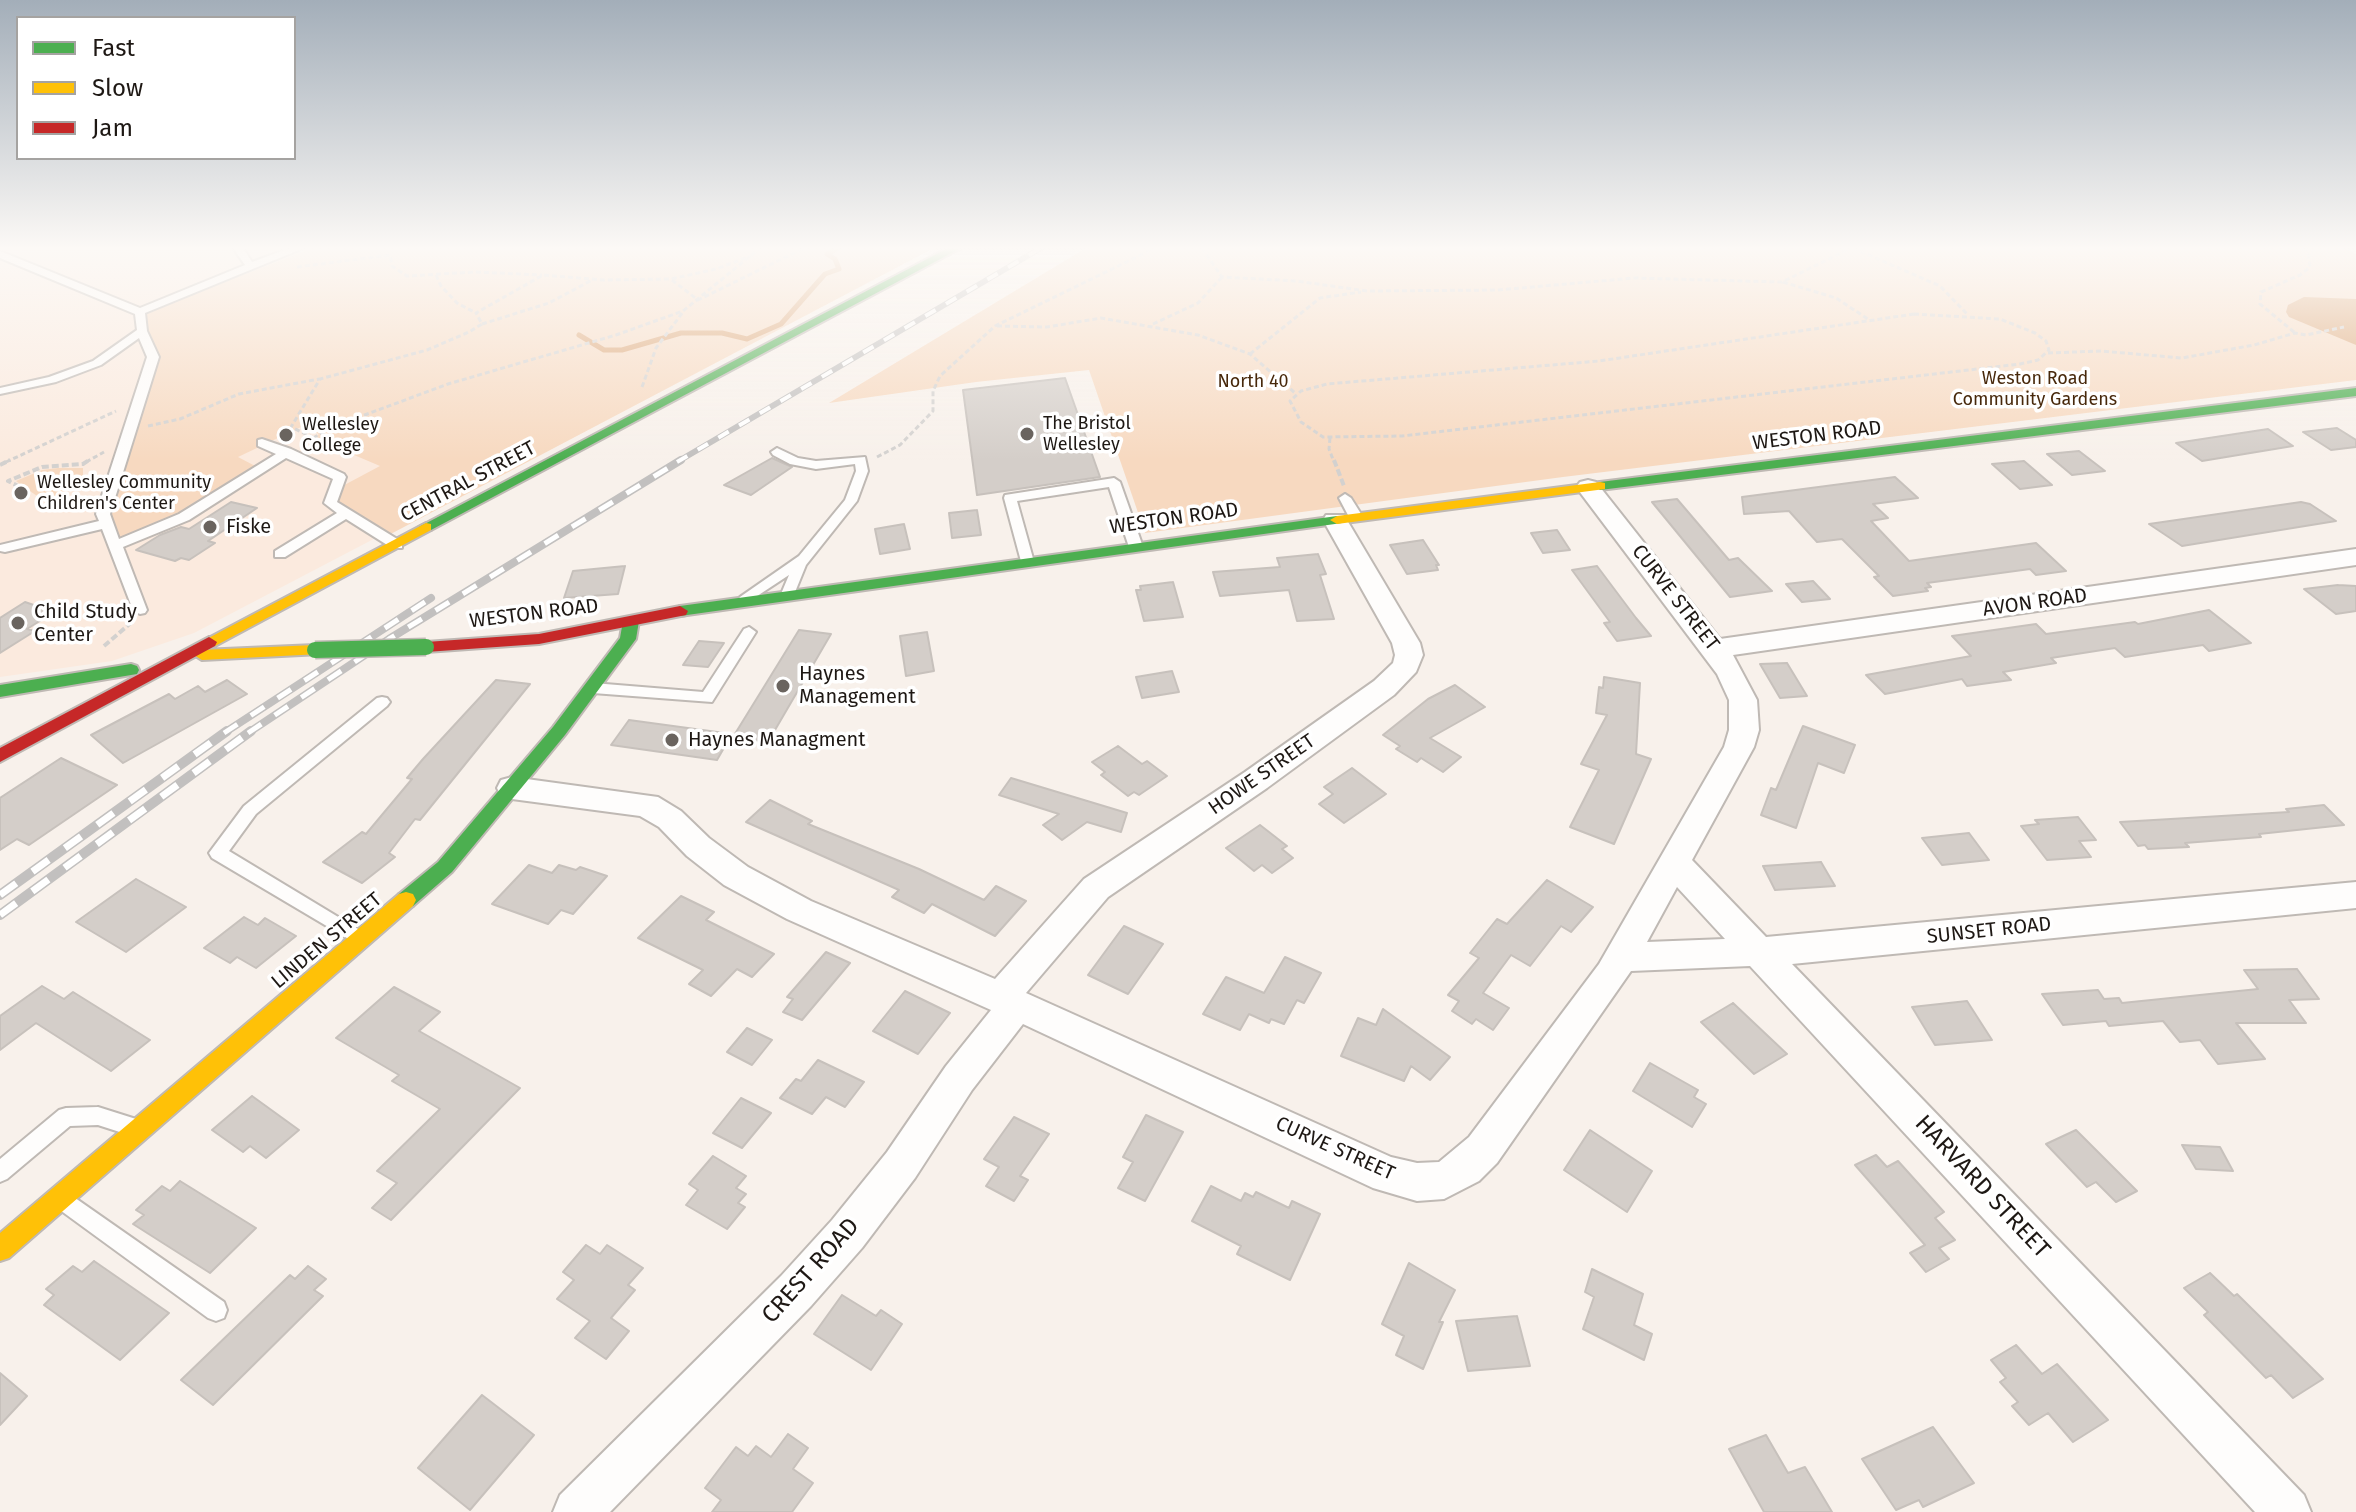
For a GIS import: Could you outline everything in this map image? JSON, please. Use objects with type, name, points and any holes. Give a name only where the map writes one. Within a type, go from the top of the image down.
[{"type":"main road","name":"CENTRAL STREET","points":[[0,756],[823,319]]},
{"type":"main road","name":"WESTON ROAD","points":[[8,704],[186,656],[426,647],[539,639],[675,610],[1136,547],[1345,511],[1588,487],[2356,392]]},
{"type":"main road","name":"LINDEN STREET","points":[[0,1249],[445,867],[592,688],[628,639],[631,621]]},
{"type":"main road","points":[[8,704],[20,744]]},
{"type":"street","name":"CURVE STREET","points":[[512,788],[647,805],[670,819],[707,855],[745,882],[799,910],[1387,1175],[1432,1183],[1455,1176],[1475,1160],[1622,957],[1739,747],[1744,730],[1745,711],[1740,690],[1714,649],[1588,487]]},
{"type":"street","name":"HOWE STREET","points":[[1008,1002],[1076,909],[1106,880],[1256,780],[1384,688],[1406,666],[1408,649],[1403,635],[1345,511]]},
{"type":"street","name":"AVON ROAD","points":[[1714,649],[2356,557]]},
{"type":"street","name":"HARVARD STREET","points":[[1675,863],[2287,1512]]},
{"type":"street","name":"SUNSET ROAD","points":[[1622,957],[1762,953],[2356,895]]},
{"type":"street","name":"CREST ROAD","points":[[577,1512],[789,1298],[847,1234],[901,1165],[1008,1002]]},
{"type":"lane","points":[[140,610],[106,527],[105,500],[142,398],[153,357],[142,331],[141,319]]},
{"type":"lane","points":[[0,391],[52,380],[97,363],[142,331]]},
{"type":"lane","points":[[262,443],[340,477],[330,503],[397,545]]},
{"type":"lane","points":[[114,546],[184,517],[287,452]]},
{"type":"lane","points":[[777,452],[794,461],[816,465],[861,460],[860,482],[851,501],[805,557],[793,575],[788,594]]},
{"type":"lane","points":[[1027,562],[1010,498],[1114,482],[1136,547]]},
{"type":"lane","points":[[280,554],[347,513]]},
{"type":"lane","points":[[5,548],[106,527],[148,532]]},
{"type":"lane","points":[[745,600],[805,557]]},
{"type":"lane","points":[[592,688],[707,698],[749,632]]},
{"type":"lane","points":[[362,940],[218,853],[250,810],[382,702]]},
{"type":"lane","points":[[0,1172],[66,1117],[98,1116],[141,1129]]},
{"type":"lane","points":[[60,1197],[216,1310]]},
{"type":"path","points":[[479,319],[482,324]]},
{"type":"path","points":[[20,487],[8,481],[42,467],[83,464],[128,435],[180,419],[239,394],[320,379],[427,350],[499,319]]},
{"type":"path","points":[[287,452],[335,426],[448,384],[662,319]]},
{"type":"path","points":[[639,392],[656,348],[677,319]]},
{"type":"path","points":[[861,460],[875,458],[900,445],[933,411],[933,391],[940,376],[995,326],[1010,319]]},
{"type":"path","points":[[995,326],[1047,327],[1098,319]]},
{"type":"path","points":[[1105,319],[1198,335],[1250,354],[1295,393]]},
{"type":"path","points":[[1152,325],[1165,319]]},
{"type":"path","points":[[1250,354],[1294,319]]},
{"type":"path","points":[[1867,319],[1871,321]]},
{"type":"path","points":[[1886,319],[1599,361],[1359,380],[1316,386],[1295,393],[1290,401],[1296,415],[1316,433],[1330,438],[1402,436],[2020,364],[2038,360],[2048,353],[2101,351],[2182,358],[2254,345],[2295,333],[2306,335],[2344,327]]},
{"type":"path","points":[[1997,319],[2027,329],[2046,341],[2048,353]]},
{"type":"path","points":[[2278,319],[2295,333]]},
{"type":"path","points":[[314,438],[291,427],[320,379]]},
{"type":"path","points":[[0,465],[142,398]]},
{"type":"path","points":[[1330,438],[1329,449],[1342,478],[1345,511]]},
{"type":"path","points":[[97,653],[141,613],[140,610]]},
{"type":"shaded area","name":"Wellesley College","points":[[0,319],[795,319],[194,633],[112,661],[0,677]]},
{"type":"shaded area","points":[[2293,319],[2356,319],[2356,345]]},
{"type":"green space","points":[[140,319],[800,319],[385,537],[330,503],[335,490],[380,466],[314,438],[319,434],[301,427],[238,457],[259,468],[184,517],[113,542],[105,524],[153,357]]},
{"type":"green space","name":"North 40","points":[[969,319],[2356,319],[2356,380],[1563,477],[1145,533],[1089,370],[829,403]]},
{"type":"green space","points":[[83,468],[83,475],[73,488],[44,501],[16,481],[42,470]]},
{"type":"building","name":"The Bristol Wellesley","points":[[1065,378],[1100,477],[977,495],[963,390]]},
{"type":"building","points":[[2337,428],[2356,440],[2356,447],[2331,450],[2303,432]]},
{"type":"building","points":[[2268,429],[2293,446],[2202,461],[2176,443]]},
{"type":"building","points":[[2079,451],[2105,471],[2072,475],[2047,454]]},
{"type":"building","points":[[772,458],[792,467],[751,495],[724,485]]},
{"type":"building","points":[[2024,461],[2052,485],[2020,489],[1992,464]]},
{"type":"building","points":[[1895,477],[1918,498],[1873,504],[1888,518],[1871,521],[1909,561],[2036,543],[2066,571],[2036,575],[2030,569],[1927,583],[1931,587],[1925,588],[1928,591],[1893,596],[1874,577],[1879,576],[1842,539],[1817,542],[1789,511],[1744,514],[1742,497]]},
{"type":"building","points":[[1677,499],[1729,560],[1738,558],[1772,591],[1730,597],[1652,502]]},
{"type":"building","name":"Fiske","points":[[231,502],[257,508],[208,541],[215,543],[189,560],[181,558],[175,561],[136,550],[160,535],[181,527],[189,529]]},
{"type":"building","points":[[2301,502],[2310,504],[2336,521],[2182,546],[2149,524]]},
{"type":"building","points":[[977,510],[981,535],[952,538],[949,513]]},
{"type":"building","points":[[904,524],[910,549],[880,554],[875,529]]},
{"type":"building","points":[[1557,530],[1570,550],[1543,553],[1531,533]]},
{"type":"building","points":[[1423,540],[1439,565],[1436,565],[1438,570],[1407,574],[1390,545]]},
{"type":"building","points":[[1318,554],[1326,574],[1320,575],[1334,619],[1297,621],[1289,590],[1220,596],[1213,572],[1280,567],[1277,558]]},
{"type":"building","points":[[625,566],[618,594],[564,598],[573,571]]},
{"type":"building","points":[[1597,566],[1651,636],[1617,641],[1604,623],[1610,622],[1572,570]]},
{"type":"building","points":[[1813,581],[1830,599],[1802,602],[1786,584]]},
{"type":"building","points":[[1173,582],[1183,617],[1144,621],[1136,590],[1141,590],[1140,586]]},
{"type":"building","points":[[2356,586],[2356,611],[2336,614],[2304,589]]},
{"type":"building","name":"Child Study Center","points":[[25,602],[54,612],[27,629],[35,631],[0,653],[0,618]]},
{"type":"building","points":[[2209,610],[2251,643],[2209,651],[2203,645],[2125,657],[2115,648],[2051,658],[2056,663],[2003,672],[2011,680],[1967,686],[1962,679],[1885,694],[1866,675],[1971,656],[1952,636],[2036,624],[2046,634],[2138,624]]},
{"type":"building","name":"Haynes Management","points":[[799,630],[831,634],[768,742],[733,737]]},
{"type":"building","points":[[927,632],[934,671],[906,676],[900,636]]},
{"type":"building","points":[[699,641],[724,643],[708,667],[683,665]]},
{"type":"building","points":[[1787,663],[1807,696],[1780,698],[1760,664]]},
{"type":"building","points":[[1172,671],[1179,692],[1142,698],[1136,677]]},
{"type":"building","points":[[1604,677],[1640,683],[1636,754],[1651,759],[1614,844],[1570,827],[1599,770],[1581,764],[1607,715],[1596,713],[1599,687],[1603,688]]},
{"type":"building","points":[[227,680],[247,694],[123,763],[91,735],[169,694],[175,699],[198,686],[205,692]]},
{"type":"building","points":[[496,680],[530,684],[420,820],[415,819],[389,853],[395,857],[362,883],[323,862],[362,832],[366,834],[412,779],[407,778],[423,759]]},
{"type":"building","points":[[1455,685],[1485,707],[1430,738],[1461,757],[1443,772],[1421,758],[1417,762],[1396,749],[1400,746],[1383,735],[1428,699]]},
{"type":"building","name":"Haynes Managment","points":[[629,720],[732,734],[717,760],[611,745]]},
{"type":"building","points":[[1803,726],[1855,745],[1844,773],[1818,763],[1796,828],[1761,815],[1771,788],[1776,790]]},
{"type":"building","points":[[1118,746],[1142,764],[1147,761],[1167,776],[1139,795],[1134,792],[1128,796],[1101,775],[1105,772],[1092,762]]},
{"type":"building","points":[[61,758],[117,785],[29,845],[17,839],[0,850],[0,798]]},
{"type":"building","points":[[1352,768],[1386,794],[1344,823],[1319,804],[1333,794],[1324,787]]},
{"type":"building","points":[[1011,778],[1127,813],[1121,832],[1087,822],[1062,840],[1043,825],[1059,814],[999,795]]},
{"type":"building","points":[[770,800],[812,821],[808,824],[919,869],[984,900],[996,886],[1026,901],[995,936],[932,904],[924,913],[892,897],[899,890],[746,822]]},
{"type":"building","points":[[2324,805],[2344,825],[2259,834],[2261,837],[2185,843],[2189,847],[2148,849],[2145,845],[2138,846],[2120,822],[2289,812],[2286,809]]},
{"type":"building","points":[[2078,817],[2096,840],[2079,841],[2091,857],[2047,860],[2021,826],[2039,824],[2035,820]]},
{"type":"building","points":[[1260,825],[1287,846],[1282,849],[1293,858],[1272,873],[1262,865],[1254,871],[1226,848]]},
{"type":"building","points":[[1969,833],[1989,860],[1942,865],[1922,838]]},
{"type":"building","points":[[1821,862],[1835,886],[1775,890],[1763,866]]},
{"type":"building","points":[[529,865],[552,873],[559,865],[576,870],[580,867],[607,876],[573,914],[561,910],[548,924],[492,904]]},
{"type":"building","points":[[136,879],[186,907],[126,952],[76,922]]},
{"type":"building","points":[[1547,880],[1593,907],[1571,932],[1561,926],[1530,966],[1511,955],[1483,993],[1509,1008],[1493,1030],[1476,1019],[1472,1024],[1452,1011],[1459,1001],[1448,995],[1479,958],[1470,953],[1497,919],[1507,924]]},
{"type":"building","points":[[681,896],[714,912],[706,920],[774,954],[752,977],[737,969],[711,996],[689,984],[703,970],[638,938]]},
{"type":"building","points":[[244,917],[258,925],[265,918],[296,936],[256,968],[237,957],[230,963],[204,948]]},
{"type":"building","points":[[1124,926],[1163,944],[1128,994],[1088,975]]},
{"type":"building","points":[[826,952],[850,963],[802,1020],[783,1012],[793,999],[787,997]]},
{"type":"building","points":[[1285,957],[1321,973],[1304,1003],[1297,1000],[1284,1024],[1271,1019],[1269,1023],[1249,1014],[1240,1030],[1203,1014],[1226,977],[1264,993]]},
{"type":"building","points":[[2297,969],[2319,999],[2289,1000],[2306,1023],[2236,1023],[2265,1059],[2218,1064],[2200,1040],[2180,1042],[2163,1021],[2109,1026],[2106,1021],[2063,1025],[2042,994],[2098,990],[2104,999],[2119,998],[2122,1003],[2258,989],[2244,970]]},
{"type":"building","points":[[42,986],[64,999],[73,992],[150,1040],[111,1071],[36,1023],[0,1050],[0,1016]]},
{"type":"building","points":[[394,987],[440,1012],[419,1031],[520,1088],[391,1220],[372,1208],[397,1183],[377,1171],[440,1109],[392,1081],[399,1075],[336,1038]]},
{"type":"building","points":[[905,991],[950,1013],[918,1054],[873,1031]]},
{"type":"building","points":[[1967,1001],[1992,1040],[1935,1045],[1912,1007]]},
{"type":"building","points":[[1733,1003],[1787,1054],[1754,1074],[1701,1022]]},
{"type":"building","points":[[1383,1009],[1450,1057],[1430,1080],[1411,1066],[1404,1081],[1341,1056],[1358,1018],[1376,1025]]},
{"type":"building","points":[[747,1028],[772,1040],[752,1065],[727,1052]]},
{"type":"building","points":[[818,1060],[864,1082],[845,1107],[826,1097],[812,1114],[780,1098],[796,1079],[801,1081]]},
{"type":"building","points":[[1650,1063],[1698,1090],[1694,1097],[1706,1104],[1692,1127],[1633,1091]]},
{"type":"building","points":[[252,1096],[299,1130],[266,1158],[250,1146],[243,1152],[212,1130]]},
{"type":"building","points":[[741,1098],[771,1113],[742,1148],[713,1133]]},
{"type":"building","points":[[1146,1115],[1183,1132],[1145,1201],[1118,1188],[1133,1162],[1123,1157]]},
{"type":"building","points":[[1014,1117],[1049,1134],[1020,1176],[1028,1180],[1014,1201],[986,1186],[999,1167],[984,1159]]},
{"type":"building","points":[[1590,1130],[1652,1171],[1627,1212],[1564,1170]]},
{"type":"building","points":[[2076,1130],[2137,1191],[2116,1202],[2096,1182],[2087,1187],[2046,1144]]},
{"type":"building","points":[[2182,1145],[2220,1147],[2233,1171],[2196,1169]]},
{"type":"building","points":[[1876,1155],[1887,1167],[1898,1161],[1944,1212],[1935,1218],[1955,1240],[1939,1248],[1949,1259],[1926,1272],[1910,1253],[1925,1245],[1855,1165]]},
{"type":"building","points":[[713,1156],[746,1176],[736,1188],[746,1194],[738,1203],[745,1207],[727,1229],[686,1205],[698,1190],[689,1184]]},
{"type":"building","points":[[180,1181],[256,1228],[210,1273],[133,1224],[144,1215],[136,1210],[162,1186],[170,1191]]},
{"type":"building","points":[[1211,1186],[1241,1201],[1245,1193],[1253,1197],[1256,1192],[1289,1208],[1292,1201],[1320,1214],[1290,1280],[1237,1254],[1241,1246],[1192,1221]]},
{"type":"building","points":[[586,1245],[600,1254],[607,1245],[643,1268],[628,1285],[635,1290],[611,1318],[629,1331],[606,1359],[575,1338],[590,1321],[557,1299],[574,1280],[563,1272]]},
{"type":"building","points":[[94,1261],[169,1313],[120,1360],[44,1305],[54,1295],[46,1289],[73,1266],[82,1272]]},
{"type":"building","points":[[1409,1263],[1455,1290],[1439,1322],[1443,1322],[1423,1369],[1396,1355],[1404,1336],[1382,1324]]},
{"type":"building","points":[[308,1266],[326,1279],[314,1290],[323,1296],[213,1405],[181,1380],[290,1275],[295,1279]]},
{"type":"building","points":[[1592,1269],[1643,1294],[1634,1325],[1652,1334],[1644,1360],[1583,1329],[1594,1297],[1585,1292]]},
{"type":"building","points":[[2210,1273],[2234,1296],[2237,1294],[2323,1379],[2293,1398],[2271,1375],[2266,1378],[2204,1315],[2208,1312],[2184,1288]]},
{"type":"building","points":[[842,1295],[876,1316],[881,1310],[902,1324],[871,1370],[814,1334]]},
{"type":"building","points":[[1517,1316],[1530,1366],[1468,1371],[1456,1321]]},
{"type":"building","points":[[2016,1345],[2042,1374],[2057,1364],[2108,1420],[2073,1442],[2048,1413],[2029,1425],[2012,1406],[2018,1402],[2000,1382],[2006,1378],[1991,1360]]},
{"type":"building","points":[[0,1373],[27,1396],[0,1425]]},
{"type":"building","points":[[482,1395],[534,1435],[470,1510],[418,1468]]},
{"type":"building","points":[[1933,1427],[1974,1483],[1923,1507],[1919,1500],[1896,1510],[1862,1459]]},
{"type":"building","points":[[788,1434],[808,1448],[793,1469],[813,1483],[792,1512],[712,1512],[721,1500],[705,1488],[736,1447],[748,1456],[756,1446],[771,1457]]},
{"type":"building","points":[[1766,1435],[1788,1473],[1805,1467],[1832,1512],[1764,1512],[1729,1449]]},
{"type":"waterway","points":[[579,335],[604,350],[622,350],[681,333],[722,333],[747,339],[781,324],[786,319]]},
{"type":"railway","points":[[677,462],[921,319]]},
{"type":"railway","points":[[251,731],[389,639],[681,460]]},
{"type":"railway","points":[[226,731],[431,598]]},
{"type":"railway","points":[[0,895],[226,731]]},
{"type":"railway","points":[[0,915],[251,731]]},
{"type":"traffic: fast","points":[[426,527],[822,319]]},
{"type":"traffic: fast","points":[[1600,486],[2356,392]]},
{"type":"traffic: fast","points":[[680,611],[1337,520]]},
{"type":"traffic: fast","points":[[406,900],[445,867],[559,731],[628,639],[631,621]]},
{"type":"traffic: fast","points":[[315,650],[426,647]]},
{"type":"traffic: fast","points":[[0,691],[131,670]]},
{"type":"traffic: slow","points":[[1337,520],[1600,486]]},
{"type":"traffic: slow","points":[[209,642],[426,527]]},
{"type":"traffic: slow","points":[[202,655],[315,650]]},
{"type":"traffic: slow","points":[[0,1249],[406,900]]},
{"type":"traffic: jam","points":[[426,647],[539,639],[680,611]]},
{"type":"traffic: jam","points":[[0,756],[209,642]]},
{"type":"place","name":"The Bristol Wellesley","points":[[1027,434]]},
{"type":"place","name":"Wellesley College","points":[[286,435]]},
{"type":"place","name":"Wellesley Community Children's Center","points":[[21,493]]},
{"type":"place","name":"Fiske","points":[[210,527]]},
{"type":"place","name":"Child Study Center","points":[[18,623]]},
{"type":"place","name":"Haynes Management","points":[[783,686]]},
{"type":"place","name":"Haynes Managment","points":[[672,740]]},
{"type":"park label","name":"Weston Road Community Gardens","points":[[2035,389]]}]
